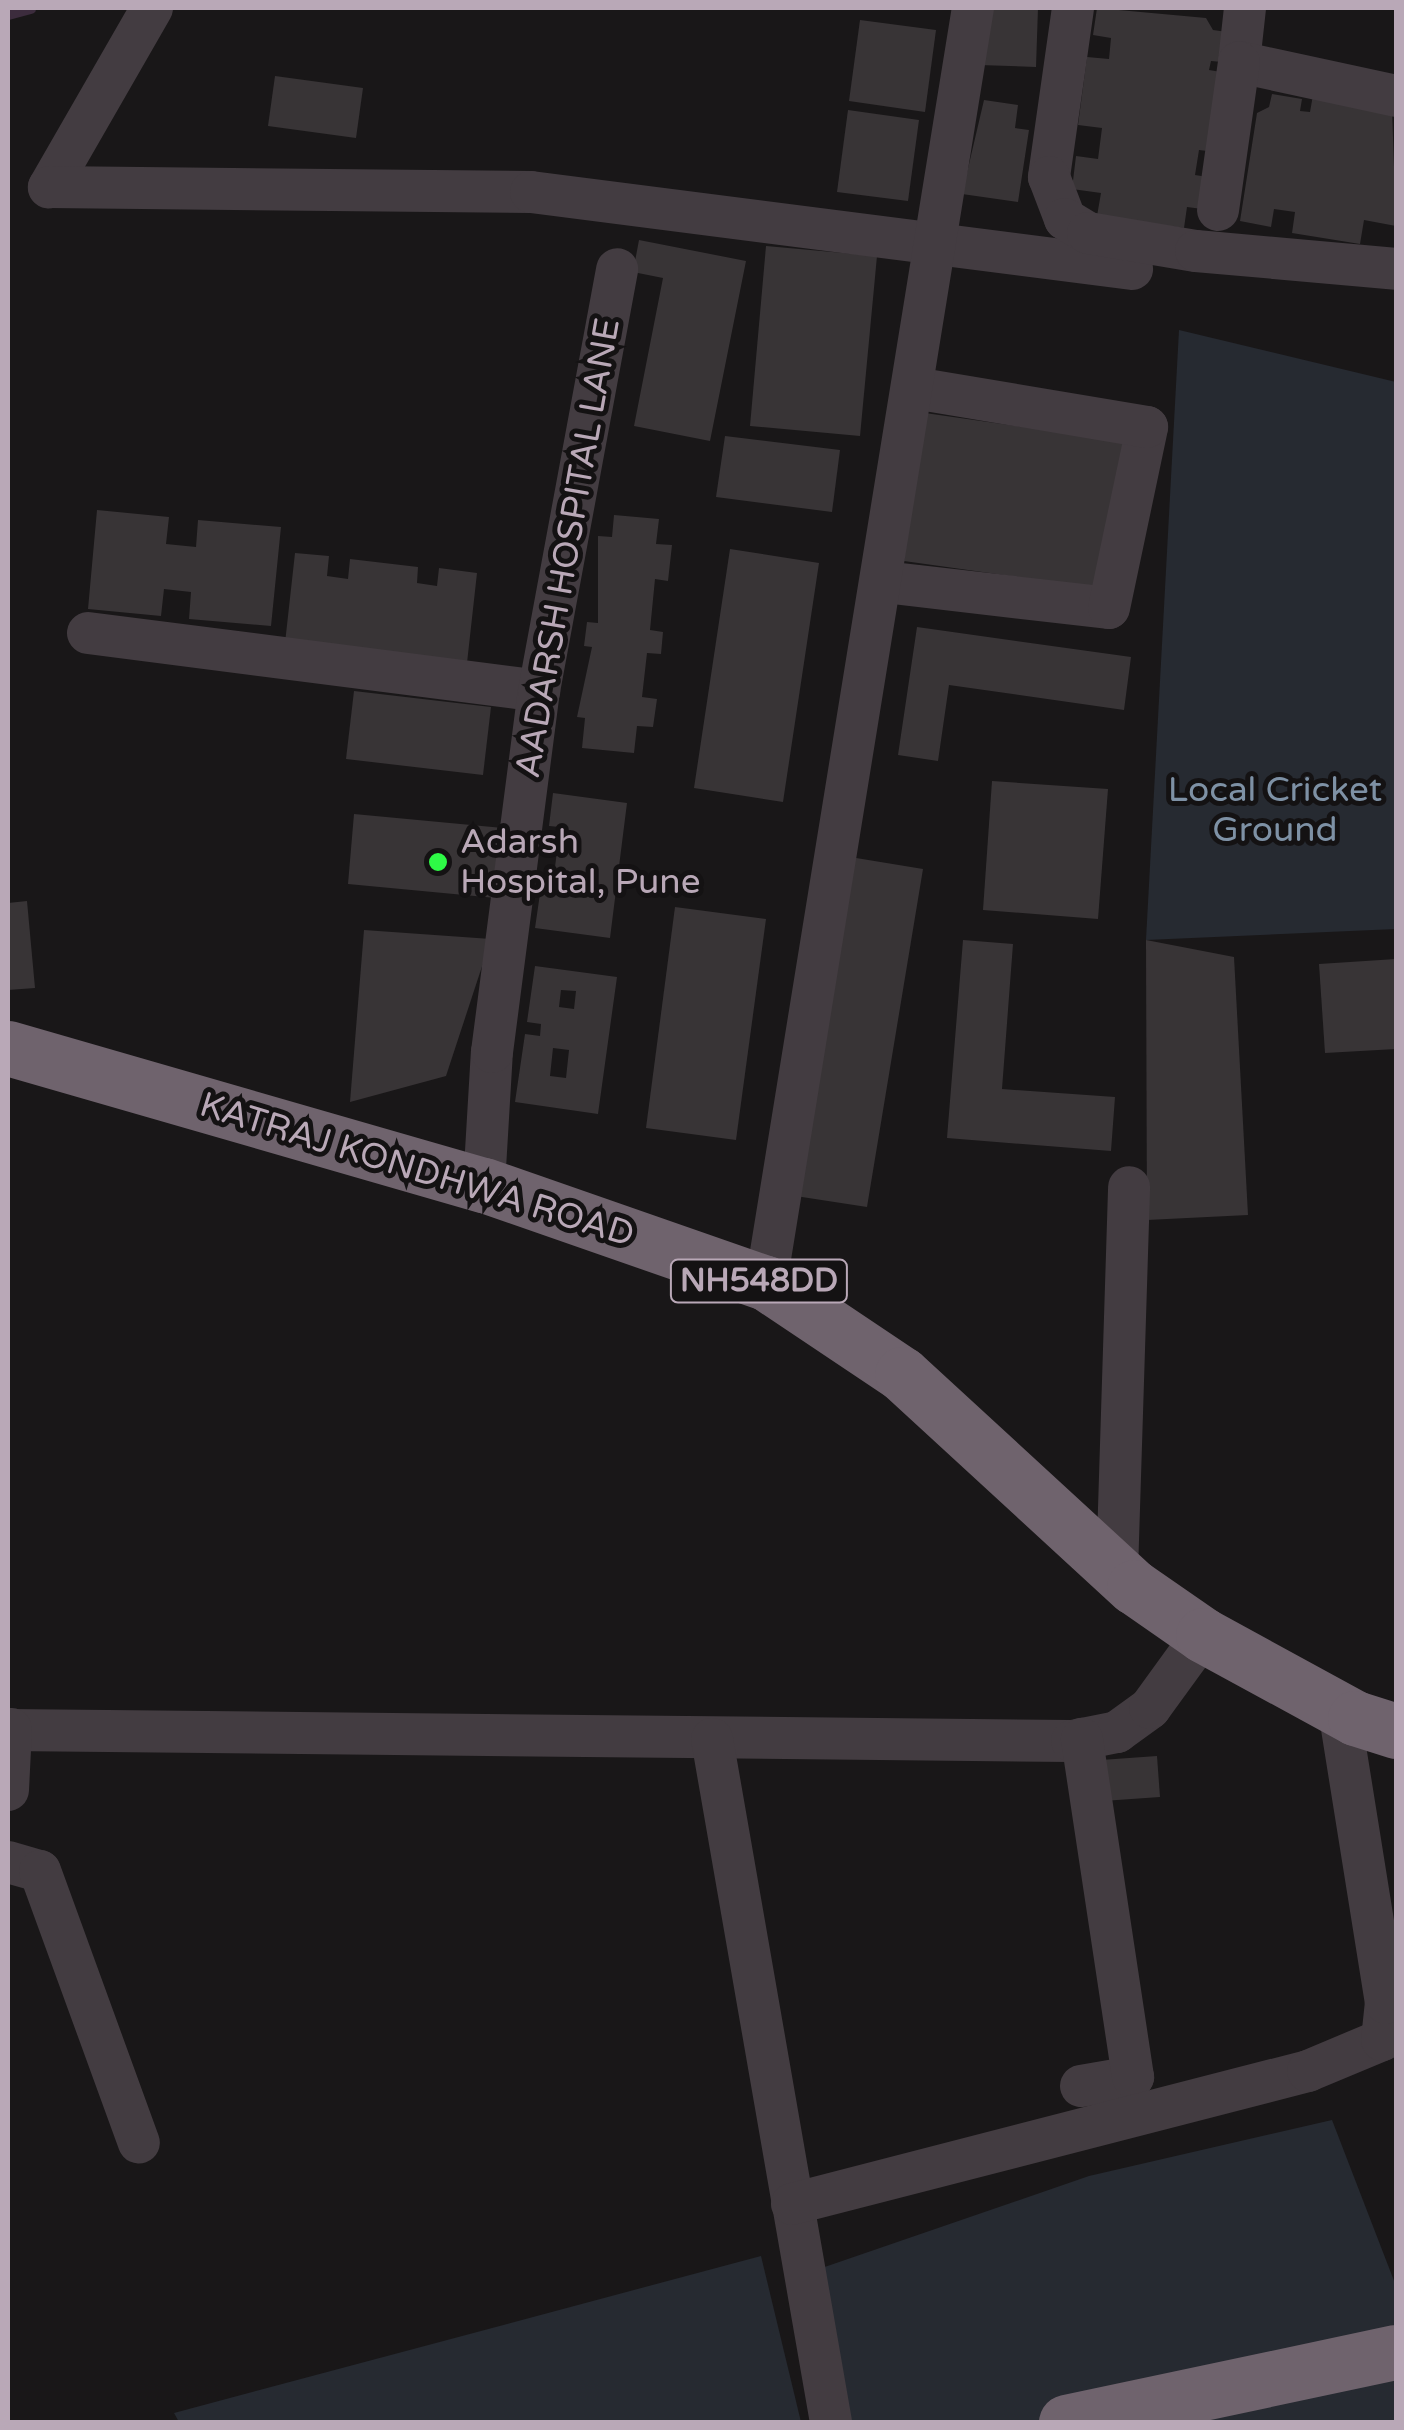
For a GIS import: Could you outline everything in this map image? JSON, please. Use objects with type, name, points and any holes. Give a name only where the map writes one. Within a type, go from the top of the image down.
[{"type":"highway","name":"KATRAJ KONDHWA ROAD","points":[[8,1048],[484,1185],[766,1283],[902,1374],[1117,1572],[1203,1635],[1339,1709],[1396,1731]]},
{"type":"highway","points":[[1066,2422],[1396,2352]]},
{"type":"street","points":[[152,8],[49,187],[531,192],[937,240],[1132,269]]},
{"type":"street","points":[[766,1283],[884,582],[973,8]]},
{"type":"street","points":[[1072,8],[1048,177],[1065,218],[1088,233],[1196,252],[1396,269]]},
{"type":"street","points":[[1218,210],[1245,8]]},
{"type":"street","points":[[1239,62],[1396,96]]},
{"type":"street","name":"AADARSH HOSPITAL LANE","points":[[484,1185],[492,1052],[539,691],[617,268]]},
{"type":"street","points":[[884,582],[1109,608],[1147,428],[914,388]]},
{"type":"street","points":[[88,633],[539,691]]},
{"type":"street","points":[[1117,1572],[1129,1187]]},
{"type":"street","points":[[8,1790],[9,1729],[712,1740],[1082,1739],[1117,1732],[1150,1708],[1203,1635]]},
{"type":"street","points":[[792,2204],[1308,2072],[1382,2040],[1386,2003],[1339,1709]]},
{"type":"street","points":[[1081,2086],[1133,2077],[1082,1739]]},
{"type":"street","points":[[712,1740],[831,2422]]},
{"type":"street","points":[[8,1862],[40,1871],[139,2144]]},
{"type":"green space","name":"Local Cricket Ground","points":[[1179,330],[1396,382],[1396,929],[1146,940]]},
{"type":"green space","points":[[1332,2120],[1396,2286],[1396,2422],[844,2422],[813,2271],[1089,2176]]},
{"type":"green space","points":[[761,2256],[801,2422],[179,2422],[174,2413]]},
{"type":"building","points":[[982,8],[1038,8],[1036,67],[979,65]]},
{"type":"building","points":[[1097,8],[1206,18],[1213,30],[1227,32],[1222,62],[1211,61],[1209,70],[1227,73],[1216,152],[1199,150],[1195,175],[1214,178],[1210,210],[1187,207],[1184,228],[1097,216],[1101,193],[1072,189],[1076,156],[1098,159],[1102,128],[1078,125],[1087,57],[1109,59],[1111,38],[1093,35]]},
{"type":"building","points":[[860,20],[936,30],[925,112],[849,101]]},
{"type":"building","points":[[275,76],[363,88],[356,138],[268,126]]},
{"type":"building","points":[[1272,94],[1302,99],[1300,111],[1310,112],[1313,95],[1392,108],[1396,226],[1364,220],[1360,244],[1292,233],[1295,212],[1274,209],[1271,227],[1240,221],[1257,113],[1269,107]]},
{"type":"building","points":[[984,100],[1018,105],[1015,128],[1029,130],[1018,202],[962,194]]},
{"type":"building","points":[[848,110],[919,120],[908,201],[837,192]]},
{"type":"building","points":[[639,240],[746,261],[710,441],[634,426],[663,278],[633,272]]},
{"type":"building","points":[[766,246],[877,256],[860,436],[750,426]]},
{"type":"building","points":[[925,413],[1123,441],[1102,589],[904,561]]},
{"type":"building","points":[[725,436],[840,450],[832,512],[716,497]]},
{"type":"building","points":[[97,510],[169,517],[166,544],[196,547],[198,520],[281,527],[271,626],[189,619],[191,592],[164,589],[161,616],[88,609]]},
{"type":"building","points":[[614,515],[659,519],[656,544],[672,545],[668,581],[655,579],[650,630],[663,632],[661,654],[647,653],[642,697],[657,699],[653,727],[637,726],[634,753],[582,748],[585,718],[577,717],[592,647],[584,646],[587,622],[598,623],[598,536],[612,537]]},
{"type":"building","points":[[730,549],[819,563],[783,802],[694,788]]},
{"type":"building","points":[[295,553],[329,556],[327,576],[348,579],[350,559],[418,567],[417,583],[437,586],[439,568],[477,573],[467,663],[285,643]]},
{"type":"building","points":[[917,627],[1131,657],[1124,710],[949,685],[938,761],[898,755]]},
{"type":"building","points":[[354,691],[491,707],[483,775],[346,759]]},
{"type":"building","points":[[992,781],[1108,789],[1098,919],[983,910]]},
{"type":"building","points":[[553,793],[627,803],[610,938],[535,928],[543,873],[554,875],[560,827],[549,826]]},
{"type":"building","points":[[354,814],[503,828],[496,898],[348,884]]},
{"type":"building","points":[[844,856],[923,869],[867,1207],[789,1195]]},
{"type":"building","points":[[27,901],[35,988],[8,990],[8,903]]},
{"type":"building","points":[[675,907],[766,919],[736,1140],[646,1128]]},
{"type":"building","points":[[364,930],[491,939],[446,1076],[350,1102]]},
{"type":"building","points":[[963,940],[1013,944],[1002,1089],[1115,1097],[1111,1151],[947,1138]]},
{"type":"building","points":[[1146,940],[1234,957],[1248,1215],[1147,1220]]},
{"type":"building","points":[[1396,959],[1396,1049],[1325,1053],[1319,964]]},
{"type":"building","points":[[535,966],[617,977],[598,1114],[515,1102],[525,1034],[540,1036],[541,1024],[527,1022]],"holes":[[[561,990],[576,991],[574,1009],[559,1007]],[[553,1048],[569,1050],[566,1078],[550,1076]]]},
{"type":"building","points":[[1157,1756],[1160,1797],[1103,1801],[1101,1760]]},
{"type":"waterway","points":[[8,14],[30,8]]},
{"type":"place","name":"Adarsh Hospital, Pune","points":[[438,862]]}]
